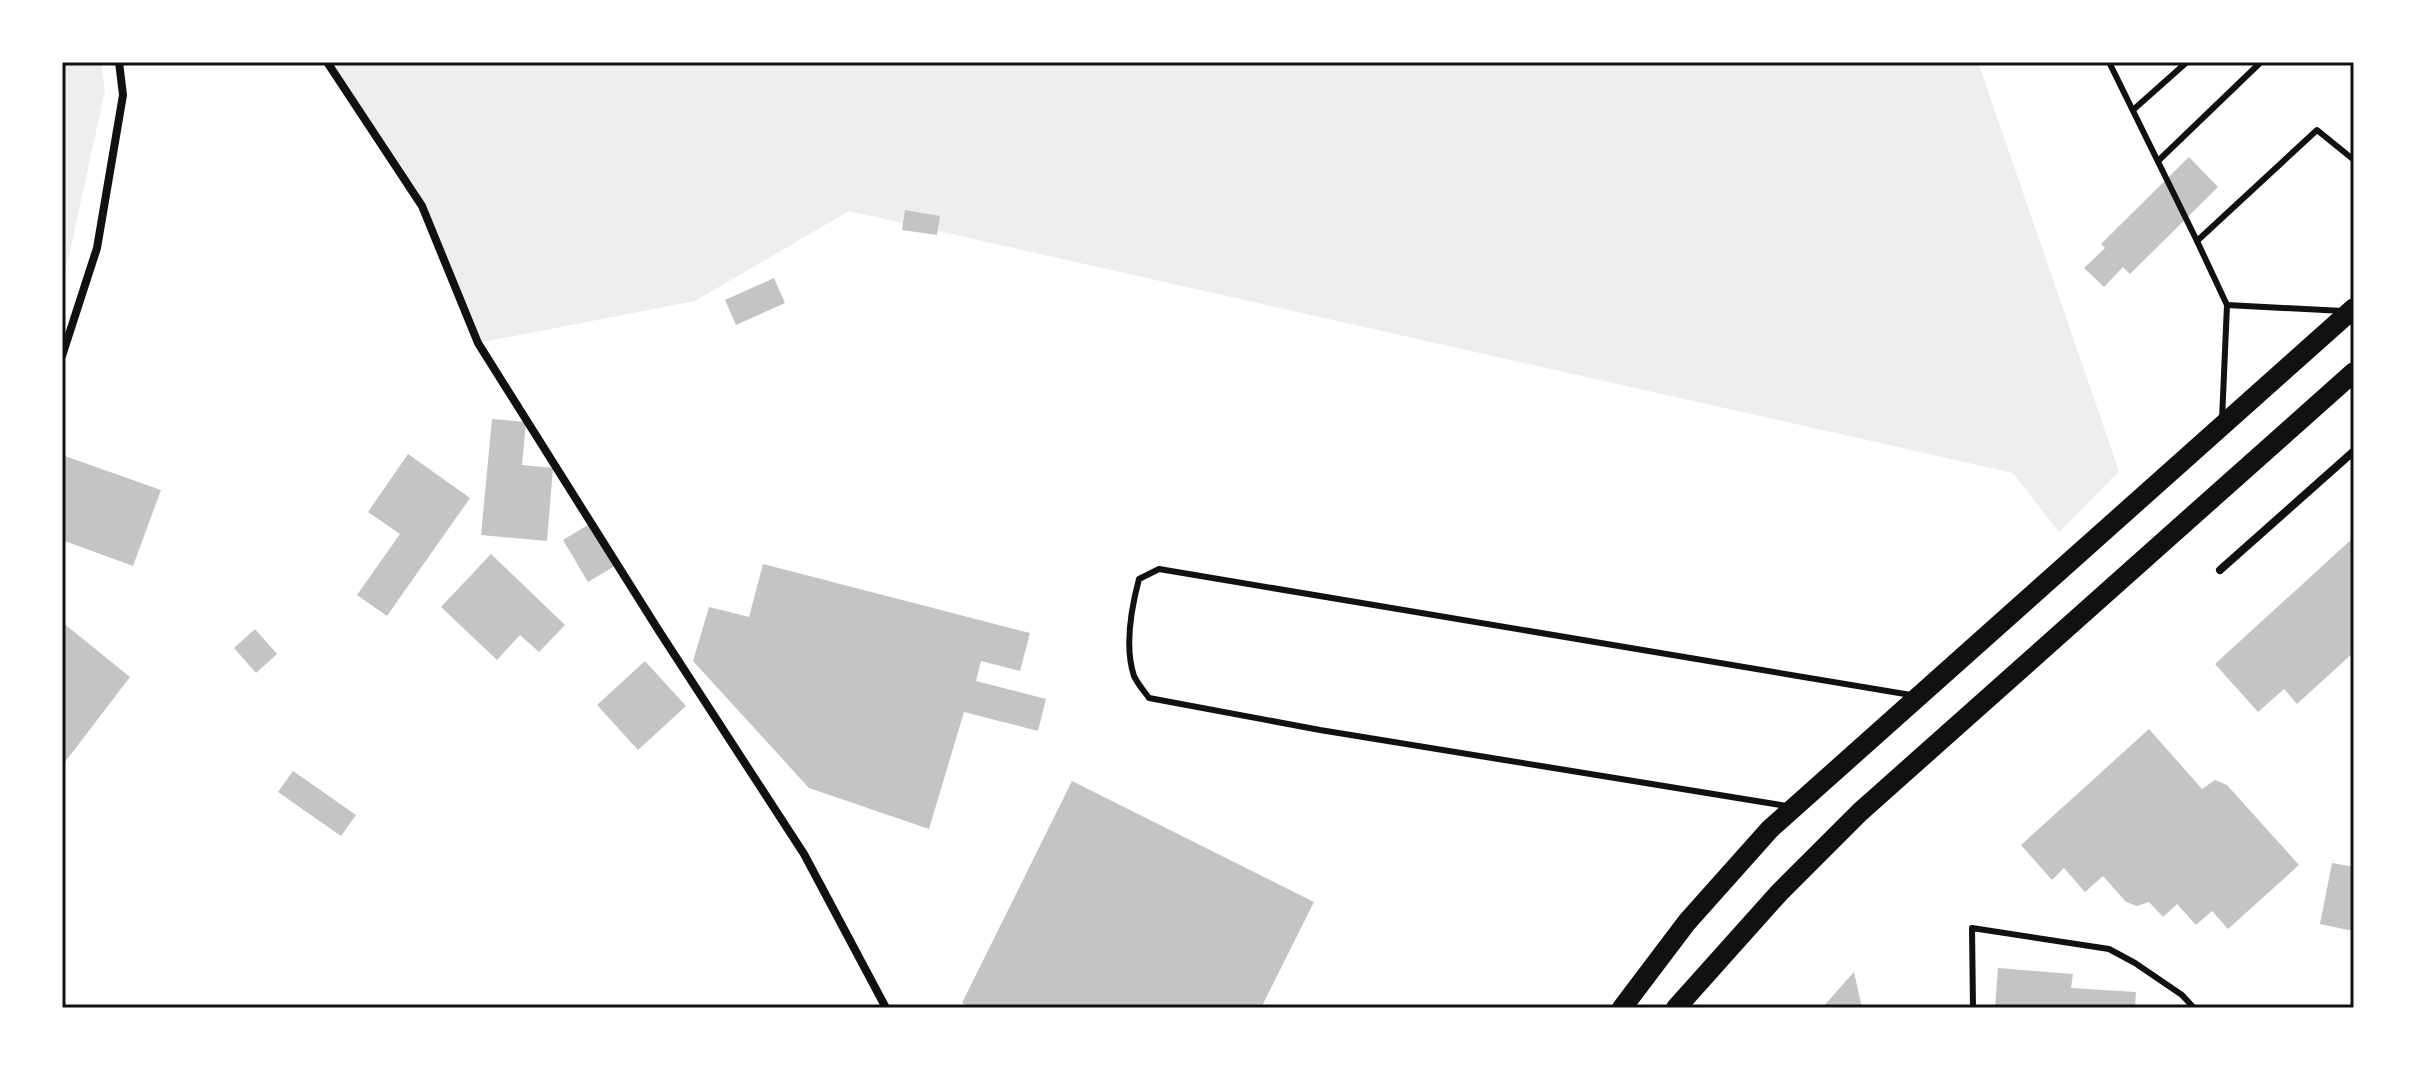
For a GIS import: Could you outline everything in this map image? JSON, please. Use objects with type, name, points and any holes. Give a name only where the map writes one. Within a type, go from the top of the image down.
[{"type":"main road","points":[[1622,1008],[1687,922],[1770,829],[2352,310]]},
{"type":"main road","points":[[1676,1008],[1779,893],[1860,812],[2354,372]]},
{"type":"street","points":[[62,356],[97,248],[123,95],[119,62]]},
{"type":"street","points":[[327,62],[422,206],[478,343],[804,854],[886,1008]]},
{"type":"street","points":[[2220,570],[2354,451]]},
{"type":"lane","points":[[2109,62],[2227,305],[2222,424]]},
{"type":"lane","points":[[2133,110],[2187,62]]},
{"type":"lane","points":[[2158,161],[2261,62]]},
{"type":"lane","points":[[2197,241],[2317,130],[2354,160]]},
{"type":"lane","points":[[2227,305],[2352,310]]},
{"type":"lane","points":[[1795,807],[1320,730],[1149,698],[1135,677],[1129,646],[1133,602],[1139,579],[1159,569],[1918,696]]},
{"type":"lane","points":[[1973,1008],[1972,928],[2109,949],[2159,979],[2194,1008]]},
{"type":"shaded area","points":[[62,62],[101,62],[105,91],[62,278]]},
{"type":"shaded area","points":[[328,62],[1978,62],[2119,471],[2059,532],[2013,473],[849,211],[695,301],[478,343],[422,206]]},
{"type":"building","points":[[2189,157],[2218,187],[2130,274],[2123,267],[2104,287],[2084,268],[2105,248],[2101,244]]},
{"type":"building","points":[[905,210],[940,216],[937,235],[902,230]]},
{"type":"building","points":[[774,278],[785,303],[736,325],[725,300]]},
{"type":"building","points":[[492,419],[526,422],[522,465],[553,468],[547,541],[481,535]]},
{"type":"building","points":[[408,454],[470,498],[387,616],[357,595],[400,534],[368,512]]},
{"type":"building","points":[[65,456],[161,490],[133,566],[62,540],[62,464]]},
{"type":"building","points":[[591,523],[615,566],[588,582],[563,540]]},
{"type":"building","points":[[2354,537],[2354,652],[2297,704],[2284,689],[2258,712],[2215,664]]},
{"type":"building","points":[[491,554],[565,625],[539,652],[520,635],[497,660],[441,607]]},
{"type":"building","points":[[763,564],[1030,633],[1020,671],[981,661],[976,681],[1046,699],[1038,731],[964,712],[929,829],[809,788],[693,661],[709,607],[749,617]]},
{"type":"building","points":[[62,622],[130,677],[62,766]]},
{"type":"building","points":[[255,629],[277,654],[256,673],[234,648]]},
{"type":"building","points":[[645,661],[686,706],[638,750],[597,705]]},
{"type":"building","points":[[2149,729],[2202,789],[2215,780],[2227,785],[2299,865],[2228,929],[2212,911],[2196,925],[2177,904],[2163,917],[2149,902],[2137,906],[2126,902],[2103,876],[2085,892],[2064,868],[2052,880],[2021,845]]},
{"type":"building","points":[[293,771],[356,815],[341,836],[278,792]]},
{"type":"building","points":[[1072,781],[1314,902],[1261,1008],[971,1008],[962,1003]]},
{"type":"building","points":[[2332,863],[2354,867],[2353,931],[2320,924]]},
{"type":"building","points":[[1998,968],[2073,974],[2071,988],[2136,992],[2135,1008],[1995,1008]]},
{"type":"building","points":[[1854,972],[1862,1008],[1822,1008]]}]
